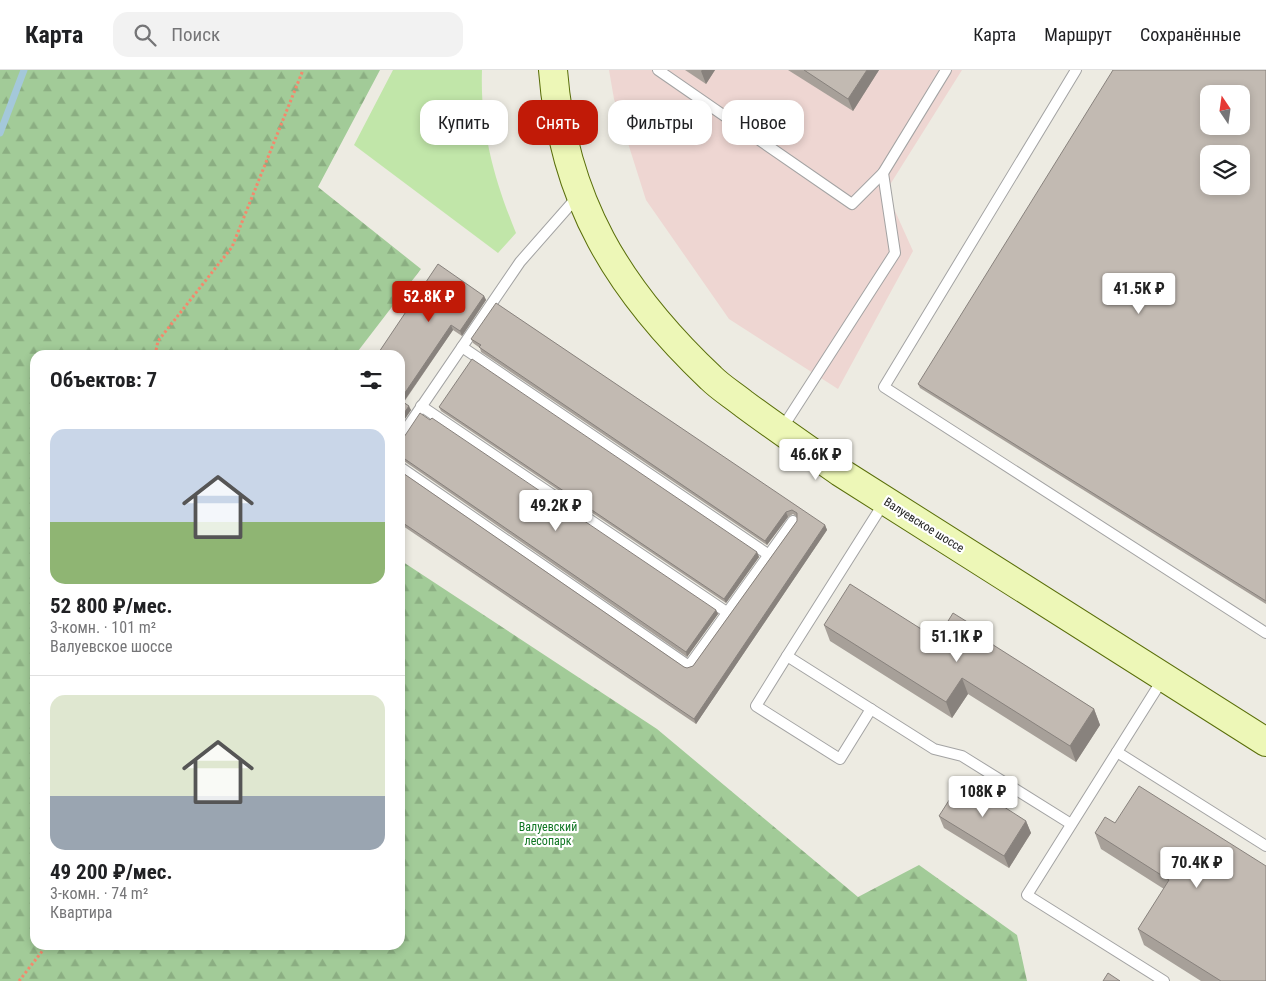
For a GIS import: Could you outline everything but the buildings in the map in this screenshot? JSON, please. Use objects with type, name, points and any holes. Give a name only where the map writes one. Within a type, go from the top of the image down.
[{"type":"main road","name":"Валуевское шоссе","points":[[553,70],[561,129],[579,196],[599,238],[645,307],[712,379],[780,431],[885,500],[1266,742]]},
{"type":"lane","points":[[658,70],[852,204],[883,173],[946,70]]},
{"type":"lane","points":[[1076,70],[884,387],[1266,633]]},
{"type":"lane","points":[[780,431],[895,253],[883,173]]},
{"type":"lane","points":[[405,430],[520,262],[579,196]]},
{"type":"lane","points":[[462,347],[769,555]]},
{"type":"lane","points":[[421,406],[728,613]]},
{"type":"lane","points":[[405,470],[690,666],[793,521]]},
{"type":"lane","points":[[871,709],[840,759],[756,706],[885,500]]},
{"type":"lane","points":[[787,656],[934,749],[962,756],[1071,824]]},
{"type":"lane","points":[[1164,676],[1027,895],[1164,981]]},
{"type":"lane","points":[[1116,752],[1266,846]]},
{"type":"path","points":[[156,350],[158,341],[232,247],[303,70]]},
{"type":"path","points":[[19,981],[43,950]]},
{"type":"shaded area","points":[[609,70],[962,70],[886,191],[913,251],[838,389],[729,319],[646,200],[629,145],[712,145],[712,100],[614,99]]},
{"type":"green space","name":"Валуевский лесопарк","points":[[0,70],[380,70],[318,187],[421,269],[359,350],[30,350],[30,950],[405,950],[405,563],[657,729],[858,897],[919,865],[1017,935],[1027,981],[0,981]]},
{"type":"green space","points":[[393,70],[482,70],[482,100],[420,100],[420,145],[488,145],[501,193],[516,233],[498,253],[354,145]]},
{"type":"waterway","points":[[0,133],[24,70]]}]
